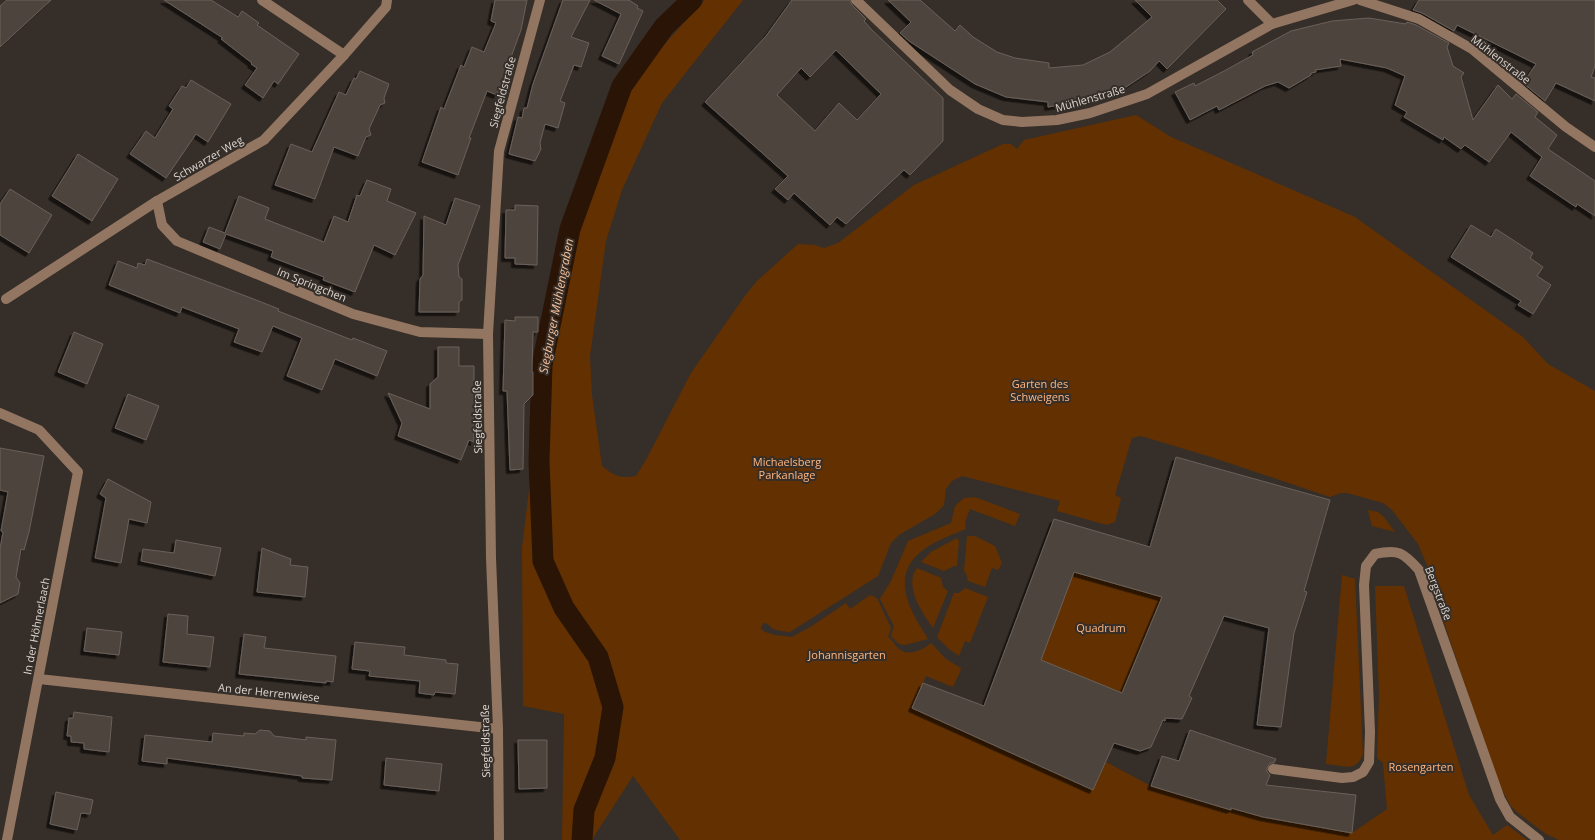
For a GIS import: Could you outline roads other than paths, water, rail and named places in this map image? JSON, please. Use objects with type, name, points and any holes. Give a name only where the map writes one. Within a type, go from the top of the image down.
[{"type":"street","points":[[262,0],[344,55]]},
{"type":"street","name":"Schwarzer Weg","points":[[6,299],[156,201],[264,140],[344,55],[386,7],[387,0]]},
{"type":"street","name":"Siegfeldstraße","points":[[499,840],[498,729],[491,558],[488,334],[499,152],[540,0]]},
{"type":"street","name":"Mühlenstraße","points":[[856,0],[950,90],[978,109],[1010,121],[1056,120],[1090,113],[1146,94],[1272,24],[1353,0]]},
{"type":"street","points":[[1248,0],[1272,24]]},
{"type":"street","name":"Mühlenstraße","points":[[1360,0],[1419,19],[1472,50],[1566,127],[1595,147]]},
{"type":"street","name":"Im Springchen","points":[[156,201],[162,224],[177,241],[353,314],[420,332],[488,334]]},
{"type":"street","name":"In der Höhnerlaach","points":[[0,413],[39,430],[78,472],[7,840]]},
{"type":"street","name":"Bergstraße","points":[[1274,768],[1342,778],[1353,777],[1363,772],[1369,762],[1370,732],[1364,584],[1366,566],[1376,554],[1392,551],[1408,557],[1419,570],[1500,799],[1510,817],[1540,840]]},
{"type":"street","name":"An der Herrenwiese","points":[[39,679],[498,729]]},
{"type":"waterway","name":"Siegburger Mühlengraben","points":[[582,840],[584,810],[605,758],[613,707],[598,657],[564,608],[543,561],[539,461],[542,365],[570,229],[622,86],[664,27],[692,0]]},
{"type":"park label","name":"Garten des Schweigens","points":[[1040,389]]},
{"type":"park label","name":"Michaelsberg Parkanlage","points":[[787,467]]},
{"type":"park label","name":"Quadrum","points":[[1101,627]]},
{"type":"park label","name":"Johannisgarten","points":[[847,654]]},
{"type":"park label","name":"Rosengarten","points":[[1421,766]]}]
